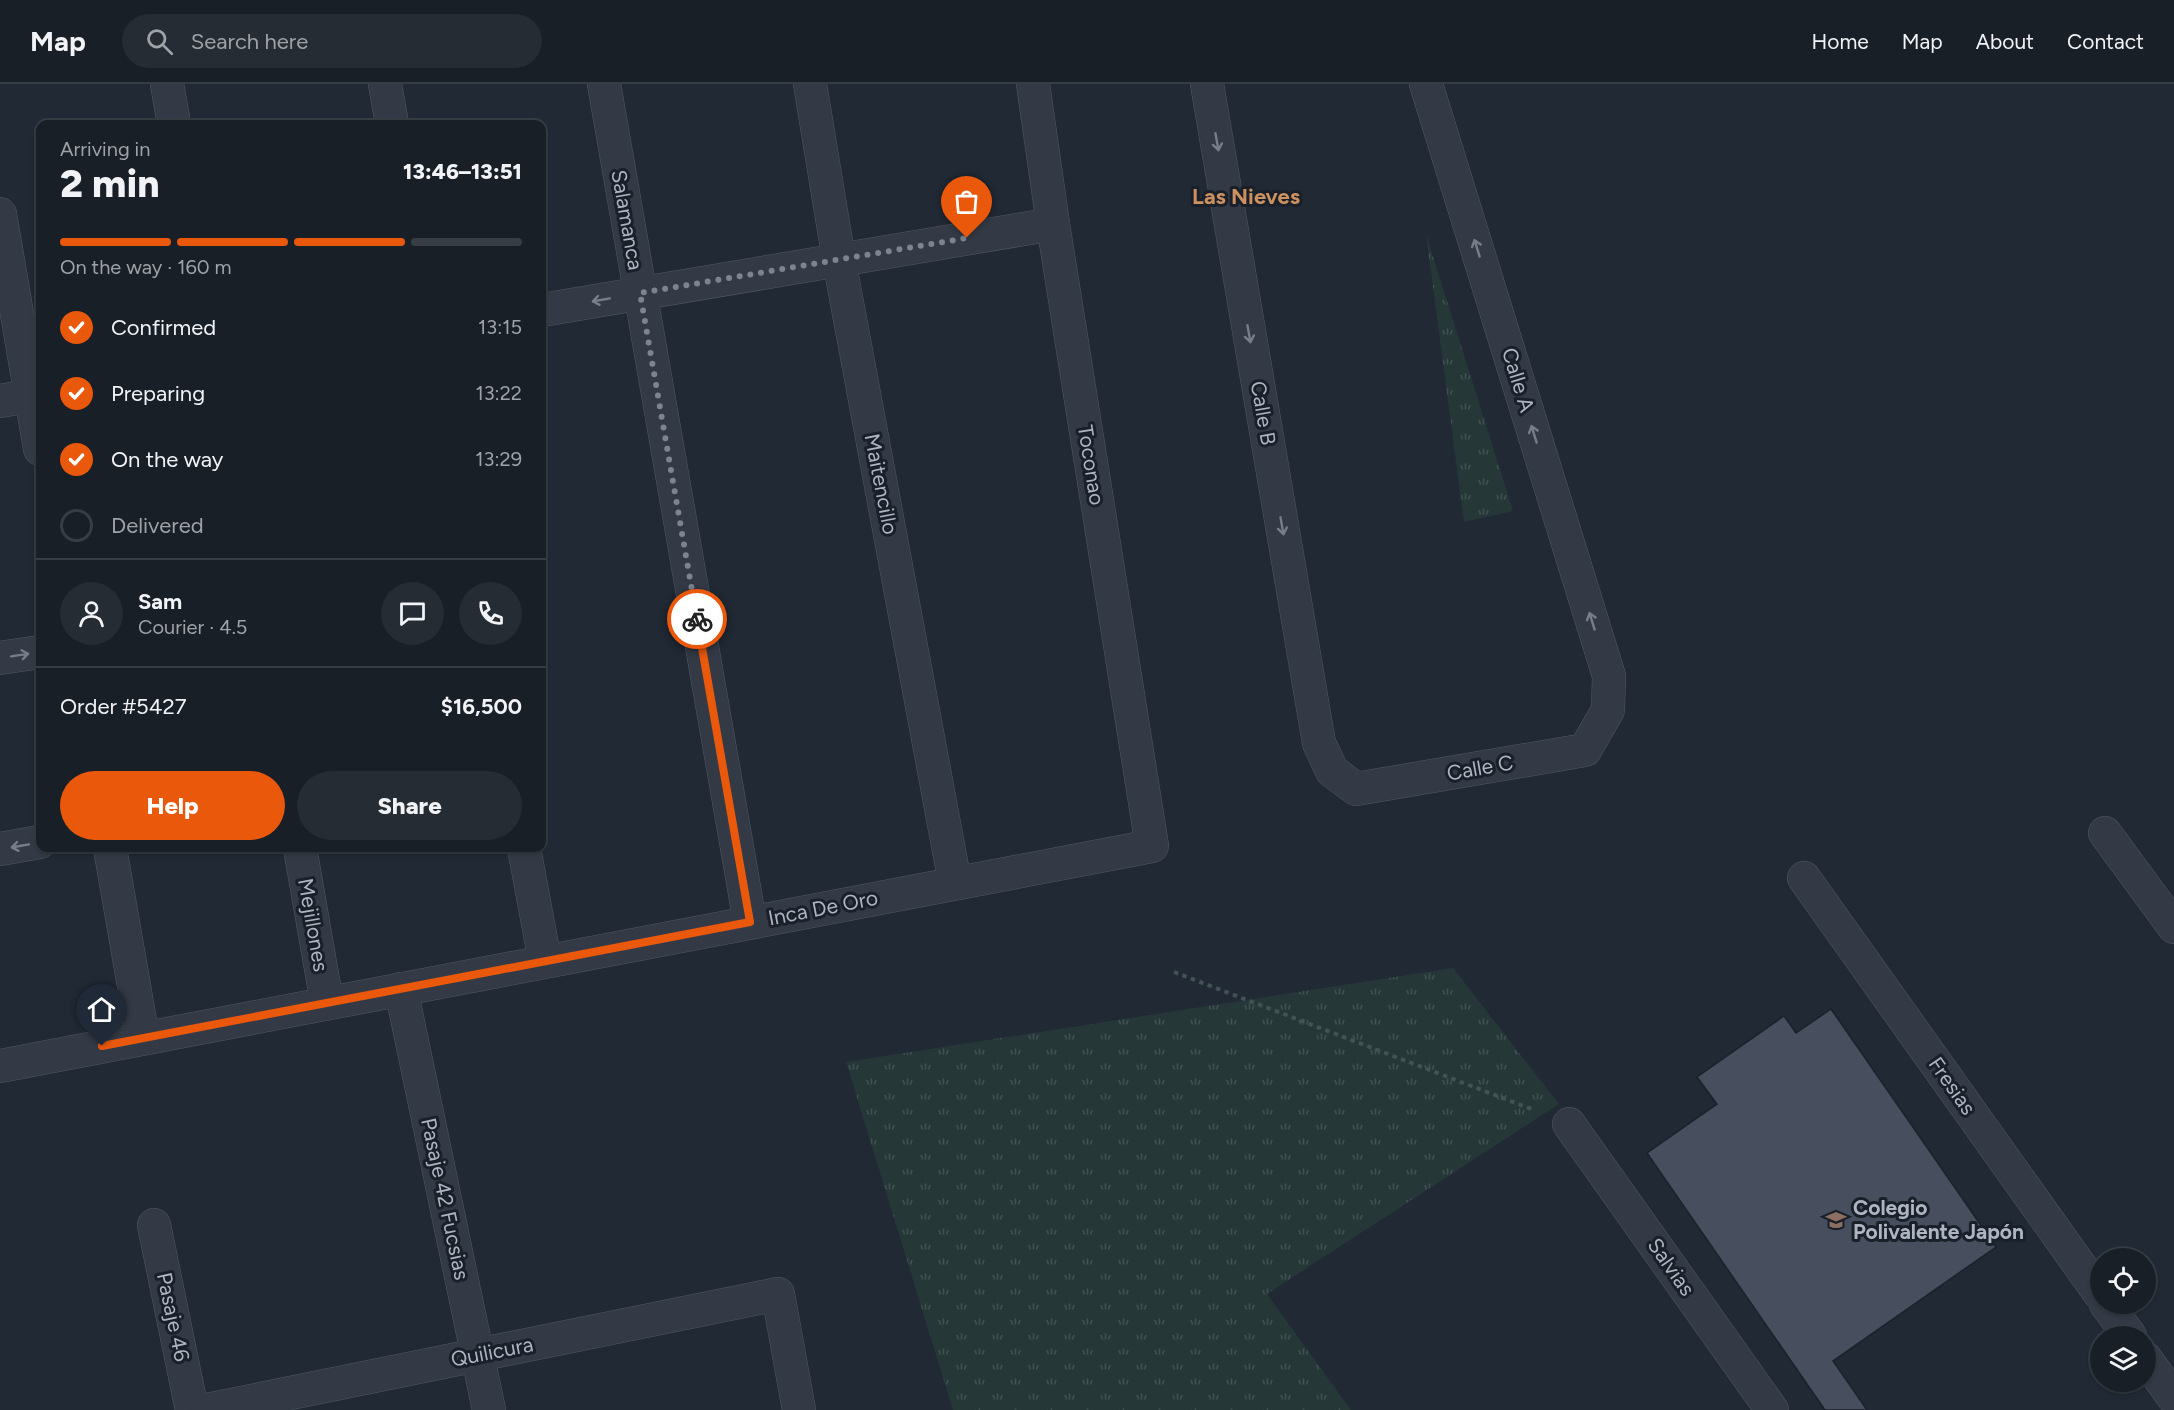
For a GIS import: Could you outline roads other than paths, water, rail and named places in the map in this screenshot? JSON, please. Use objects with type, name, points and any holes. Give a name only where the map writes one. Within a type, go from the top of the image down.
[{"type":"street","points":[[167,84],[173,120]]},
{"type":"street","points":[[385,84],[391,120]]},
{"type":"street","name":"Salamanca","points":[[604,84],[750,922]]},
{"type":"street","name":"Maitencillo","points":[[810,84],[839,260],[955,883]]},
{"type":"street","name":"Toconao","points":[[1033,84],[1053,224],[1152,846]]},
{"type":"street","name":"Calle B","points":[[1207,84],[1319,743]]},
{"type":"street","name":"Calle A","points":[[1426,84],[1610,676]]},
{"type":"street","points":[[0,214],[24,397],[36,436]]},
{"type":"street","points":[[546,309],[1053,224]]},
{"type":"street","points":[[0,658],[36,653]]},
{"type":"street","name":"Calle C","points":[[1319,743],[1332,771],[1356,789],[1585,750],[1608,710],[1610,676]]},
{"type":"street","points":[[2106,833],[2174,927]]},
{"type":"street","points":[[0,849],[36,843]]},
{"type":"street","name":"Inca De Oro","points":[[0,1065],[1152,846]]},
{"type":"street","points":[[111,852],[143,1038]]},
{"type":"street","name":"Mejillones","points":[[301,852],[327,1003]]},
{"type":"street","points":[[525,852],[545,962]]},
{"type":"street","name":"Fresias","points":[[1804,878],[2090,1280]]},
{"type":"street","name":"Pasaje 42 Fucsias","points":[[401,989],[489,1410]]},
{"type":"street","name":"Salvias","points":[[1569,1124],[1772,1410]]},
{"type":"street","name":"Pasaje 46","points":[[154,1225],[192,1410]]},
{"type":"street","name":"Quilicura","points":[[207,1410],[778,1294],[799,1410]]},
{"type":"place","name":"Colegio Polivalente Japón","points":[[1836,1220]]},
{"type":"district","name":"Las Nieves","points":[[1246,196]]}]
